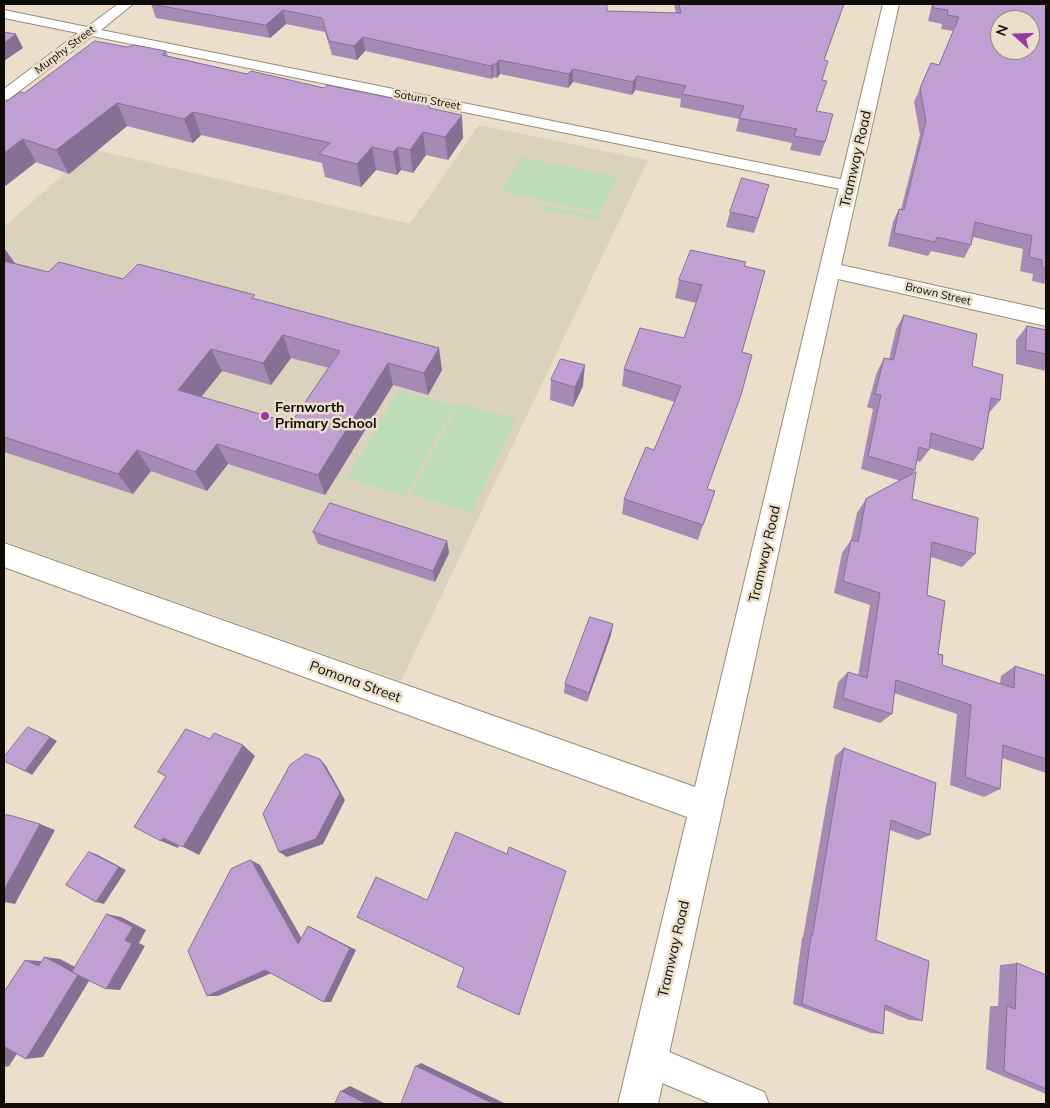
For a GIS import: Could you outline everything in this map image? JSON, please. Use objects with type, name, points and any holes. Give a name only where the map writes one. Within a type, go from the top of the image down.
[{"type":"street","name":"Murphy Street","points":[[4,96],[126,4]]},
{"type":"street","name":"Tramway Road","points":[[638,1104],[891,4]]},
{"type":"street","name":"Saturn Street","points":[[4,14],[850,186]]},
{"type":"street","name":"Brown Street","points":[[830,270],[1046,318]]},
{"type":"street","name":"Pomona Street","points":[[4,555],[706,807]]},
{"type":"street","points":[[648,1060],[752,1104]]},
{"type":"shaded area","name":"Fernworth Primary School","points":[[479,125],[648,160],[401,681],[4,541],[4,227],[92,149],[410,224]]},
{"type":"green space","points":[[523,157],[618,177],[600,213],[501,191]]},
{"type":"green space","points":[[542,205],[599,215],[598,220],[540,209]]},
{"type":"green space","points":[[399,390],[455,405],[406,496],[347,478]]},
{"type":"green space","points":[[459,403],[516,419],[472,512],[411,494]]},
{"type":"building","points":[[151,4],[607,4],[607,11],[681,13],[679,4],[844,4],[824,60],[828,61],[822,80],[827,81],[816,111],[833,114],[825,142],[794,136],[797,129],[739,118],[744,106],[682,94],[686,86],[637,76],[633,82],[573,69],[569,74],[499,60],[491,66],[363,37],[354,46],[329,41],[322,18],[283,10],[266,25]]},
{"type":"building","points":[[934,4],[1046,4],[1046,269],[1042,267],[1042,260],[1029,257],[1032,236],[975,222],[971,245],[937,237],[935,242],[894,233],[899,209],[904,210],[926,121],[920,88],[931,63],[939,65],[959,17],[947,15],[948,10],[933,8]]},
{"type":"building","points":[[4,32],[16,34],[4,43]]},
{"type":"building","points":[[95,41],[127,47],[135,45],[166,51],[162,55],[247,74],[251,71],[324,88],[327,85],[431,106],[429,108],[462,115],[445,137],[423,132],[410,150],[398,147],[393,152],[372,147],[357,164],[319,154],[330,143],[193,112],[184,119],[117,103],[56,150],[23,139],[4,153],[4,103],[20,92],[24,93]]},
{"type":"building","points":[[742,178],[769,185],[758,218],[730,212]]},
{"type":"building","points":[[691,250],[746,262],[744,266],[765,271],[742,352],[752,355],[741,395],[707,489],[715,491],[703,525],[624,499],[646,447],[654,450],[681,386],[624,369],[640,328],[684,338],[702,285],[679,280]]},
{"type":"building","points":[[4,261],[48,272],[59,262],[123,279],[138,264],[255,295],[252,298],[439,348],[424,373],[388,363],[318,475],[217,444],[195,472],[137,450],[118,474],[4,437]],"holes":[[[283,335],[340,351],[291,423],[178,390],[211,349],[263,363]]]},
{"type":"building","points":[[904,315],[977,334],[972,366],[1003,375],[1000,400],[991,398],[983,449],[931,433],[929,450],[919,447],[915,470],[868,456],[881,395],[875,394],[884,358],[893,360]]},
{"type":"building","points":[[1027,326],[1046,330],[1046,354],[1026,350]]},
{"type":"building","points":[[561,359],[585,365],[575,387],[551,380]]},
{"type":"building","points":[[916,472],[912,499],[978,518],[975,554],[932,542],[927,595],[945,601],[938,654],[943,655],[942,665],[1014,688],[1015,666],[1046,676],[1046,759],[1003,745],[1000,789],[965,777],[971,705],[896,680],[892,714],[843,698],[848,672],[867,678],[880,593],[843,581],[851,540],[858,542],[866,499]]},
{"type":"building","points":[[330,503],[447,541],[433,571],[313,532]]},
{"type":"building","points":[[590,617],[613,624],[589,693],[565,684]]},
{"type":"building","points":[[28,727],[50,737],[25,771],[4,761],[4,757]]},
{"type":"building","points":[[186,729],[210,739],[214,733],[243,745],[183,847],[163,838],[161,841],[134,827],[166,776],[158,772]]},
{"type":"building","points":[[844,748],[936,783],[930,835],[891,820],[876,940],[929,961],[922,1021],[885,1005],[883,1034],[802,1004],[811,935]]},
{"type":"building","points":[[306,754],[320,759],[340,793],[316,839],[279,852],[263,814],[290,765]]},
{"type":"building","points":[[4,815],[40,824],[4,890]]},
{"type":"building","points":[[456,832],[507,854],[509,847],[566,871],[519,1015],[457,987],[464,968],[357,917],[376,877],[427,900]]},
{"type":"building","points":[[89,852],[119,867],[96,902],[66,885]]},
{"type":"building","points":[[251,860],[298,944],[308,926],[350,948],[324,1002],[265,970],[207,996],[188,951],[231,869]]},
{"type":"building","points":[[107,914],[133,927],[125,940],[132,944],[106,989],[72,972]]},
{"type":"building","points":[[45,957],[78,975],[26,1059],[5,1047],[4,1049],[4,992],[25,960],[38,966]]},
{"type":"building","points":[[1017,963],[1046,975],[1046,1089],[1004,1071],[1007,1006],[1015,1009]]},
{"type":"building","points":[[416,1066],[494,1104],[401,1104]]},
{"type":"building","points":[[341,1091],[367,1104],[335,1104]]},
{"type":"place","name":"Fernworth Primary School","points":[[265,416]]}]
